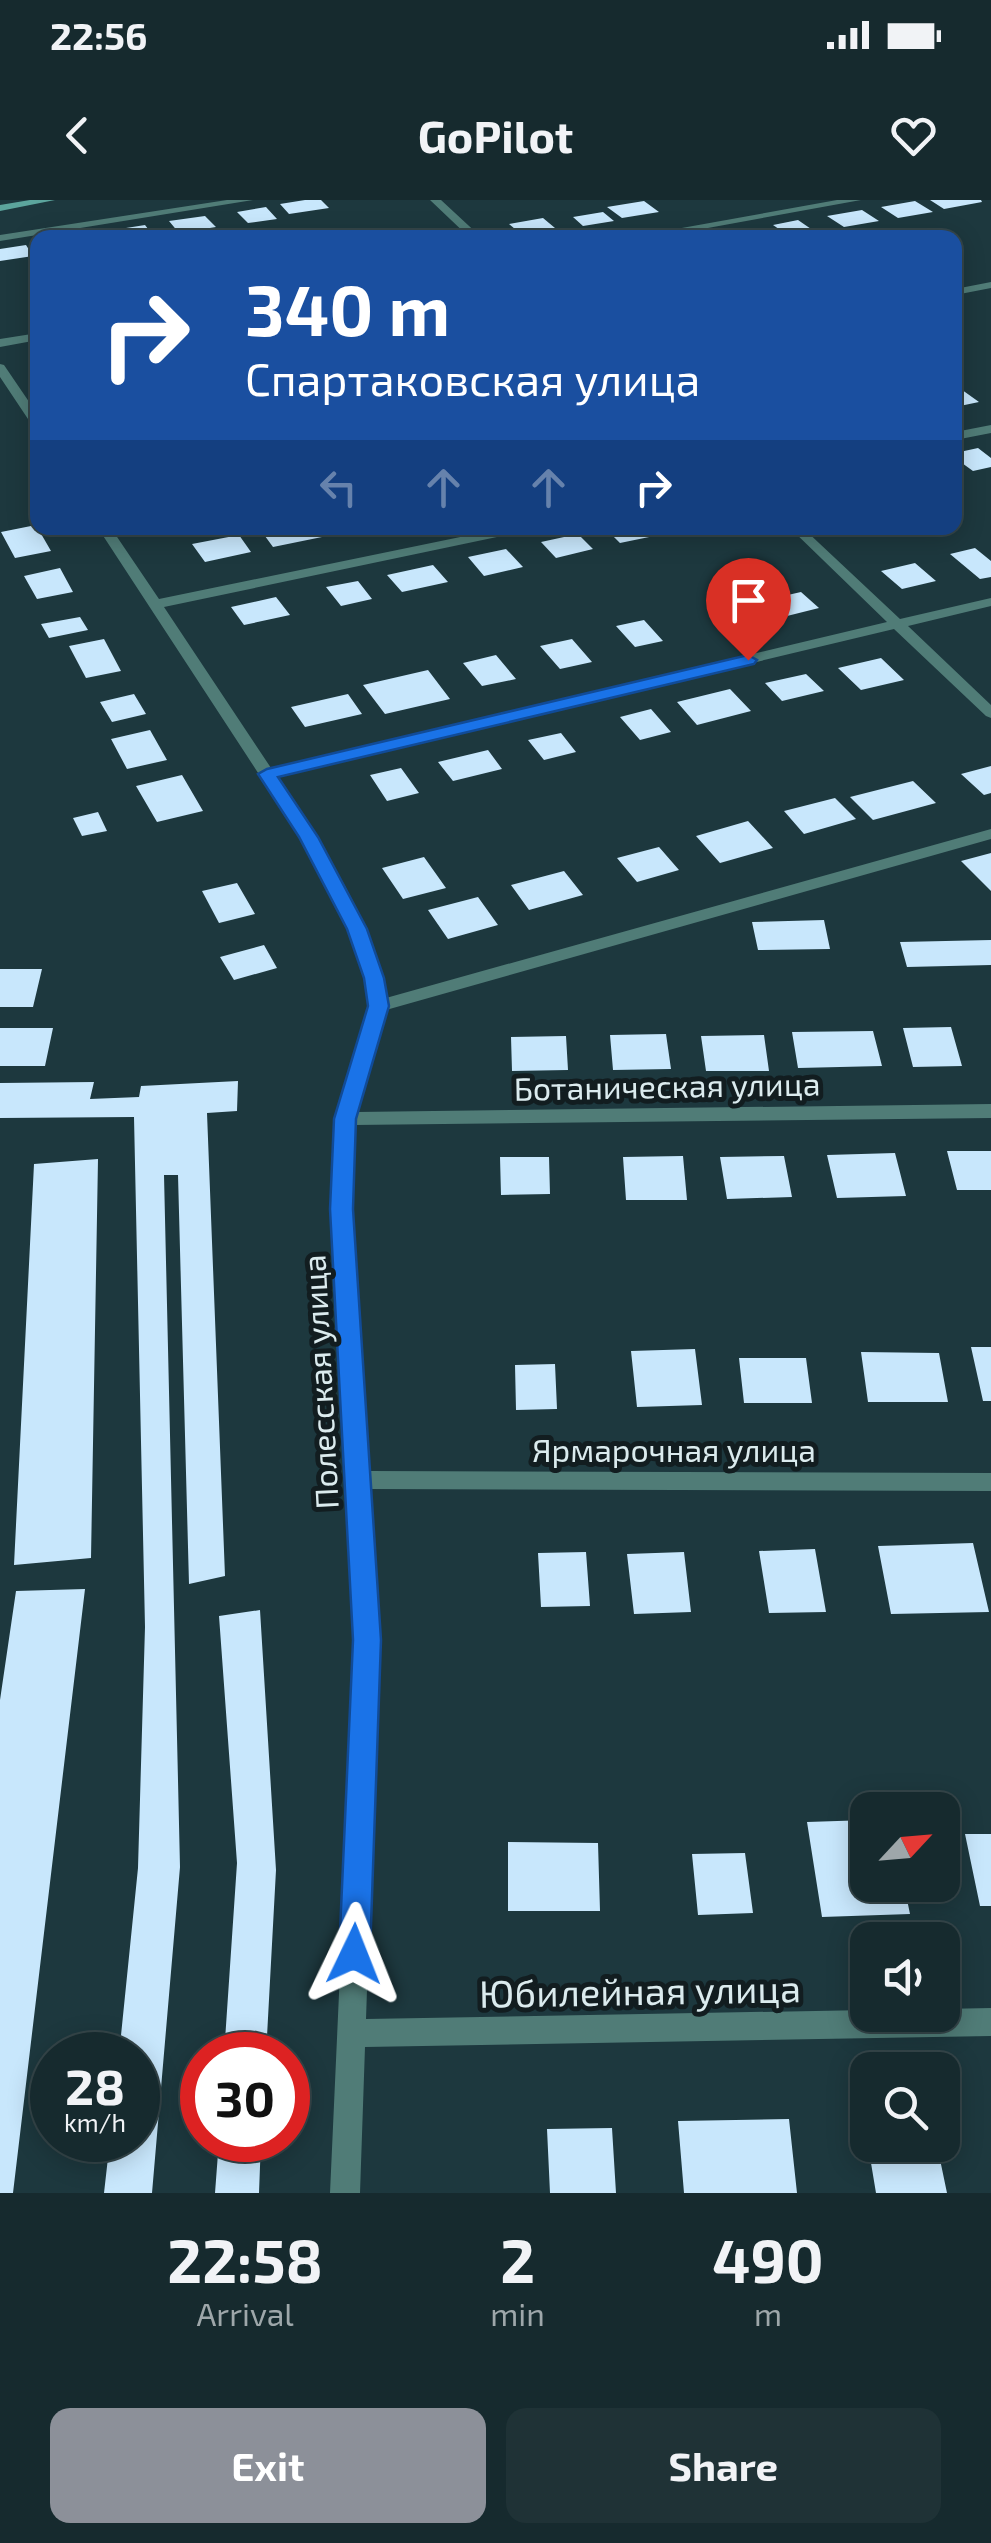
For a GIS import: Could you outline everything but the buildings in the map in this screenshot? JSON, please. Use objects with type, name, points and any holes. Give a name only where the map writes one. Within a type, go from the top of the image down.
[{"type":"main road","points":[[0,208],[50,200]]},
{"type":"street","points":[[52,230],[248,200]]},
{"type":"street","points":[[435,200],[469,230]]},
{"type":"street","points":[[678,230],[856,200]]},
{"type":"street","points":[[0,238],[30,233]]},
{"type":"street","points":[[962,291],[991,286]]},
{"type":"street","points":[[0,343],[30,337]]},
{"type":"street","points":[[0,368],[30,413]]},
{"type":"street","points":[[962,435],[991,429]]},
{"type":"street","name":"Полесская улица","points":[[110,535],[308,837],[357,929],[374,978],[378,1006],[345,1119],[342,1209],[367,1640],[345,2193]]},
{"type":"street","points":[[156,604],[487,535]]},
{"type":"street","points":[[803,535],[991,713]]},
{"type":"street","points":[[267,774],[991,602]]},
{"type":"street","points":[[378,1006],[991,834]]},
{"type":"street","name":"Ботаническая улица","points":[[345,1119],[991,1111]]},
{"type":"street","name":"Ярмарочная улица","points":[[358,1480],[991,1482]]},
{"type":"street","name":"Юбилейная улица","points":[[351,2033],[991,2022]]},
{"type":"route","points":[[354,1954],[367,1640],[342,1209],[345,1119],[378,1006],[374,978],[357,929],[308,837],[267,774],[748,660]]}]
